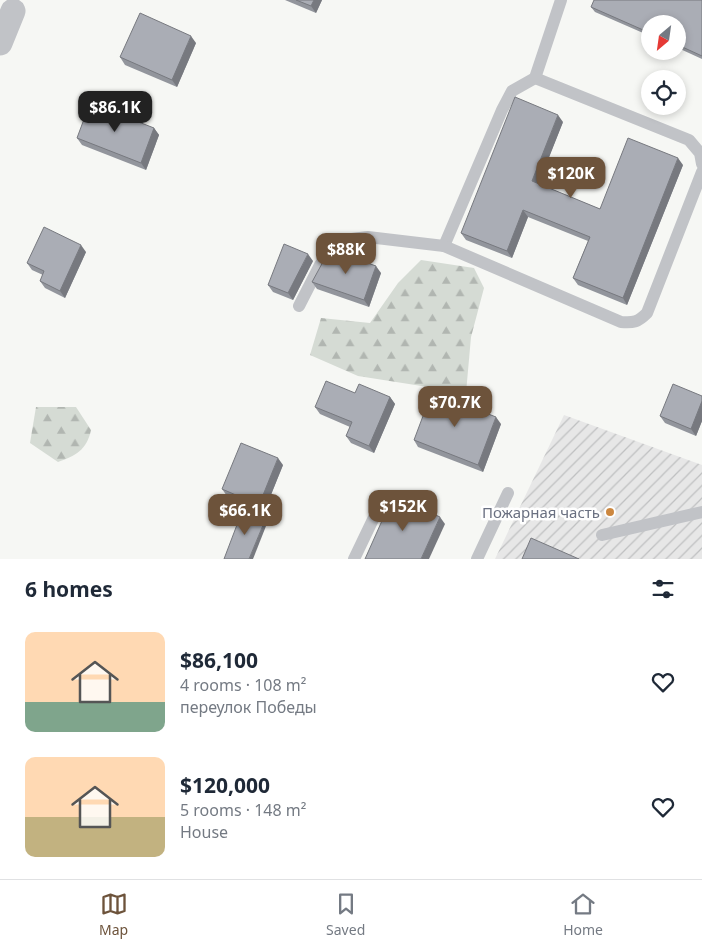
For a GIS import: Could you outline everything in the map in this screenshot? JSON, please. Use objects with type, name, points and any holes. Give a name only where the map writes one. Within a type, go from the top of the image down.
[{"type":"street","points":[[0,43],[15,6]]},
{"type":"lane","points":[[444,246],[502,110],[512,91],[535,78],[561,0]]},
{"type":"lane","points":[[535,78],[688,140],[700,153],[702,164]]},
{"type":"lane","points":[[299,306],[327,255],[337,246],[352,239],[368,237],[444,246],[621,322],[631,323],[639,321],[647,313],[702,172]]},
{"type":"lane","points":[[477,559],[508,493]]},
{"type":"lane","points":[[354,559],[377,512]]},
{"type":"lane","points":[[602,534],[702,512]]},
{"type":"shaded area","name":"Пожарная часть","points":[[564,415],[702,465],[702,559],[495,559]]},
{"type":"green space","points":[[421,260],[474,268],[484,288],[471,337],[466,393],[358,376],[310,355],[321,318],[370,323],[398,283]]},
{"type":"green space","points":[[36,407],[76,407],[91,430],[87,443],[75,455],[58,462],[30,443]]},
{"type":"building","points":[[296,0],[314,0],[311,6]]},
{"type":"building","points":[[594,0],[702,0],[702,56],[686,49],[686,15],[641,15],[641,29],[591,7]]},
{"type":"building","points":[[140,13],[191,36],[172,80],[120,57]]},
{"type":"building","points":[[515,97],[558,115],[532,181],[600,209],[628,138],[678,158],[623,298],[573,278],[590,237],[523,210],[507,251],[461,233]]},
{"type":"building","points":[[90,103],[154,128],[141,163],[77,138]]},
{"type":"building","points":[[44,227],[81,245],[60,291],[40,281],[44,271],[27,263]]},
{"type":"building","points":[[284,244],[308,254],[288,293],[268,285]]},
{"type":"building","points":[[334,251],[376,266],[364,300],[312,282],[324,260],[330,262]]},
{"type":"building","points":[[326,381],[355,393],[359,384],[390,397],[369,446],[346,436],[352,422],[315,407]]},
{"type":"building","points":[[673,384],[702,396],[702,401],[691,429],[660,416]]},
{"type":"building","points":[[432,392],[496,417],[478,465],[414,440]]},
{"type":"building","points":[[241,443],[278,458],[259,505],[222,489]]},
{"type":"building","points":[[393,496],[440,517],[421,559],[365,559]]},
{"type":"building","points":[[243,509],[266,518],[249,559],[224,559]]},
{"type":"building","points":[[531,538],[579,559],[522,559]]},
{"type":"place","name":"Пожарная часть","points":[[610,512]]}]
